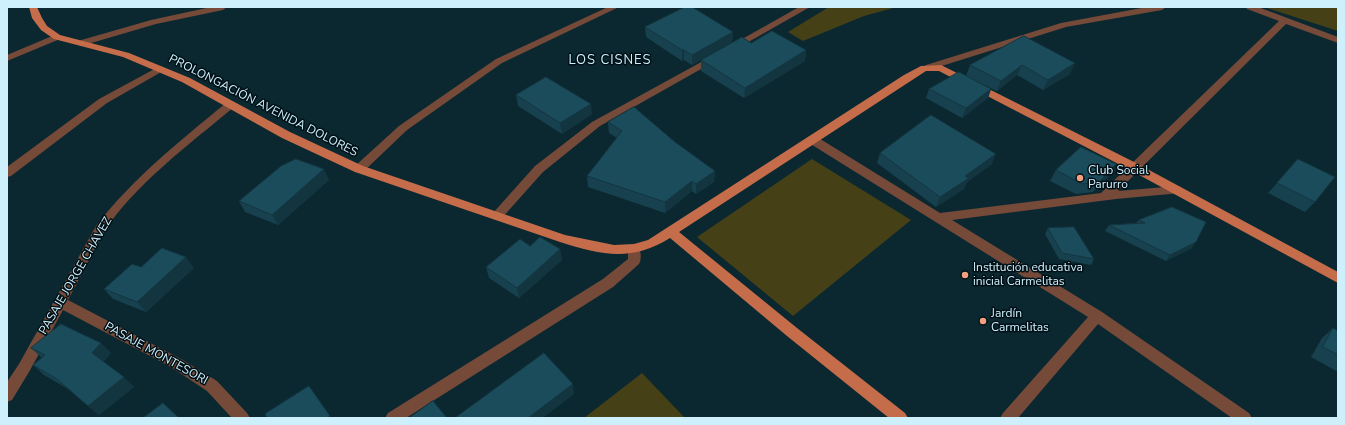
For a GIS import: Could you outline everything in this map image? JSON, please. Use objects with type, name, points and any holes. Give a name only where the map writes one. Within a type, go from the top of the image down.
[{"type":"main road","name":"PROLONGACIÓN AVENIDA DOLORES","points":[[33,7],[37,18],[44,28],[57,37],[126,55],[160,68],[186,80],[286,135],[358,168],[564,239],[614,250],[634,249],[652,243],[919,70],[929,67]]},
{"type":"main road","points":[[929,67],[940,68],[951,72],[1134,167],[1338,278]]},
{"type":"main road","points":[[670,231],[792,332],[900,418]]},
{"type":"street","points":[[81,43],[154,22],[223,7]]},
{"type":"street","points":[[358,168],[403,128],[499,61],[615,7]]},
{"type":"street","points":[[497,216],[539,169],[596,124],[806,7]]},
{"type":"street","points":[[929,67],[1064,25],[1162,7]]},
{"type":"street","points":[[1250,7],[1338,40]]},
{"type":"street","points":[[1104,197],[1285,20]]},
{"type":"street","points":[[7,58],[57,37]]},
{"type":"street","points":[[7,173],[103,101],[160,68]]},
{"type":"street","name":"PASAJE JORGE CHAVEZ","points":[[7,395],[24,368],[100,229],[113,211],[164,162],[230,105]]},
{"type":"street","points":[[813,140],[940,217],[1097,316],[1244,418]]},
{"type":"street","points":[[940,217],[1104,197],[1177,190]]},
{"type":"street","points":[[393,418],[608,283],[635,261],[634,249]]},
{"type":"street","name":"PASAJE MONTESORI","points":[[60,302],[176,363],[212,386],[242,418]]},
{"type":"street","points":[[1008,418],[1097,316]]},
{"type":"shaded area","points":[[829,7],[897,7],[864,16],[803,41],[788,32]]},
{"type":"shaded area","points":[[1264,7],[1338,7],[1338,31]]},
{"type":"shaded area","points":[[812,159],[911,220],[793,316],[697,237]]},
{"type":"shaded area","points":[[642,373],[685,418],[584,418]]},
{"type":"building","points":[[685,7],[692,7],[733,32],[692,55],[645,27]]},
{"type":"building","points":[[772,31],[806,50],[745,88],[701,60],[742,37],[751,43]]},
{"type":"building","points":[[1024,36],[1075,63],[1048,80],[1022,65],[1001,81],[970,65]]},
{"type":"building","points":[[959,72],[991,89],[966,108],[929,89]]},
{"type":"building","points":[[546,77],[591,104],[560,123],[516,95]]},
{"type":"building","points":[[634,107],[675,142],[715,171],[696,184],[692,181],[665,202],[587,176],[622,131],[608,122]]},
{"type":"building","points":[[931,115],[996,154],[965,176],[969,178],[940,197],[880,153]]},
{"type":"building","points":[[1081,147],[1116,164],[1099,182],[1082,184],[1056,170]]},
{"type":"building","points":[[296,159],[324,169],[272,215],[239,201],[281,166]]},
{"type":"building","points":[[1298,159],[1335,177],[1315,202],[1277,183]]},
{"type":"building","points":[[1172,207],[1206,222],[1196,242],[1170,255],[1109,225],[1145,223],[1139,220]]},
{"type":"building","points":[[1074,227],[1094,259],[1062,253],[1048,228]]},
{"type":"building","points":[[540,237],[560,249],[517,288],[486,267],[520,239],[530,246]]},
{"type":"building","points":[[162,248],[186,257],[137,302],[104,289],[132,264],[141,267]]},
{"type":"building","points":[[61,324],[101,343],[92,353],[124,377],[88,406],[57,379],[33,365],[45,355],[31,348]]},
{"type":"building","points":[[1333,328],[1338,331],[1338,355],[1323,347]]},
{"type":"building","points":[[544,353],[573,384],[528,418],[455,418]]},
{"type":"building","points":[[309,386],[330,416],[327,418],[267,418],[265,414]]},
{"type":"building","points":[[433,401],[447,418],[409,418]]},
{"type":"building","points":[[163,403],[179,418],[143,418]]},
{"type":"place","name":"Club Social Parurro","points":[[1080,178]]},
{"type":"place","name":"Institución educativa inicial Carmelitas","points":[[965,275]]},
{"type":"place","name":"Jardín Carmelitas","points":[[983,321]]},
{"type":"district","name":"LOS CISNES","points":[[610,61]]}]
